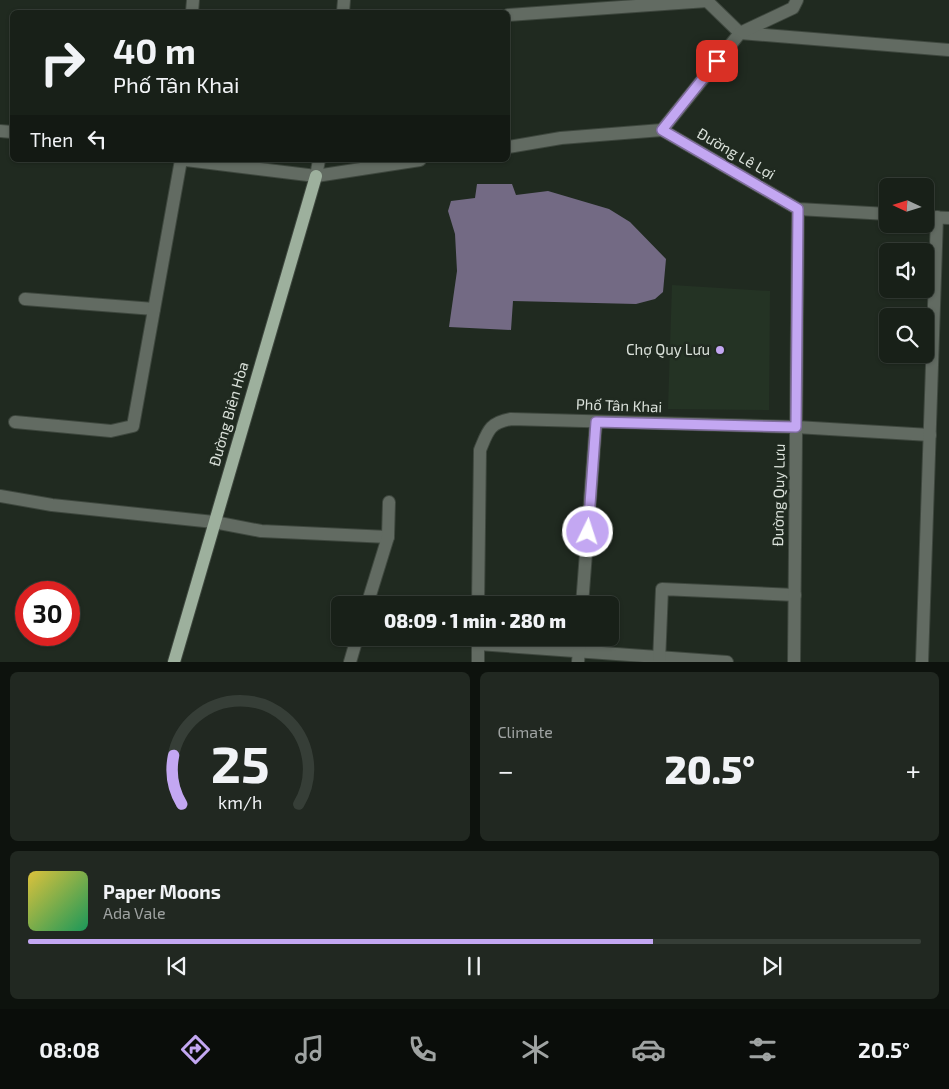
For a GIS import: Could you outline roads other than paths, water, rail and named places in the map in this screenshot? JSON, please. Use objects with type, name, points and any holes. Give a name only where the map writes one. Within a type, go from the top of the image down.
[{"type":"main road","name":"Đường Biên Hòa","points":[[174,662],[316,176]]},
{"type":"street","points":[[510,147],[561,138],[662,130],[740,34],[793,8],[797,0]]},
{"type":"street","points":[[510,15],[707,1],[740,34],[949,50]]},
{"type":"street","name":"Đường Lê Lợi","points":[[662,130],[798,209],[879,214]]},
{"type":"street","points":[[15,422],[111,431],[133,426],[181,162]]},
{"type":"street","points":[[202,162],[316,176],[407,162]]},
{"type":"street","points":[[316,176],[320,162]]},
{"type":"street","name":"Đường Quy Lưu","points":[[794,662],[798,209]]},
{"type":"street","points":[[922,662],[937,217]]},
{"type":"street","points":[[24,299],[154,309]]},
{"type":"street","name":"Phố Tân Khai","points":[[478,596],[480,450],[488,430],[500,421],[511,419],[796,427],[930,435]]},
{"type":"street","points":[[583,596],[596,422]]},
{"type":"street","points":[[0,496],[52,505],[214,522],[261,531],[388,537]]},
{"type":"street","points":[[370,596],[388,537],[389,502]]},
{"type":"street","points":[[659,659],[662,589],[795,595]]},
{"type":"street","points":[[350,662],[355,646]]},
{"type":"street","points":[[478,646],[478,662]]},
{"type":"street","points":[[512,646],[579,656],[727,662]]},
{"type":"place","name":"Chợ Quy Lưu","points":[[720,350]]}]
